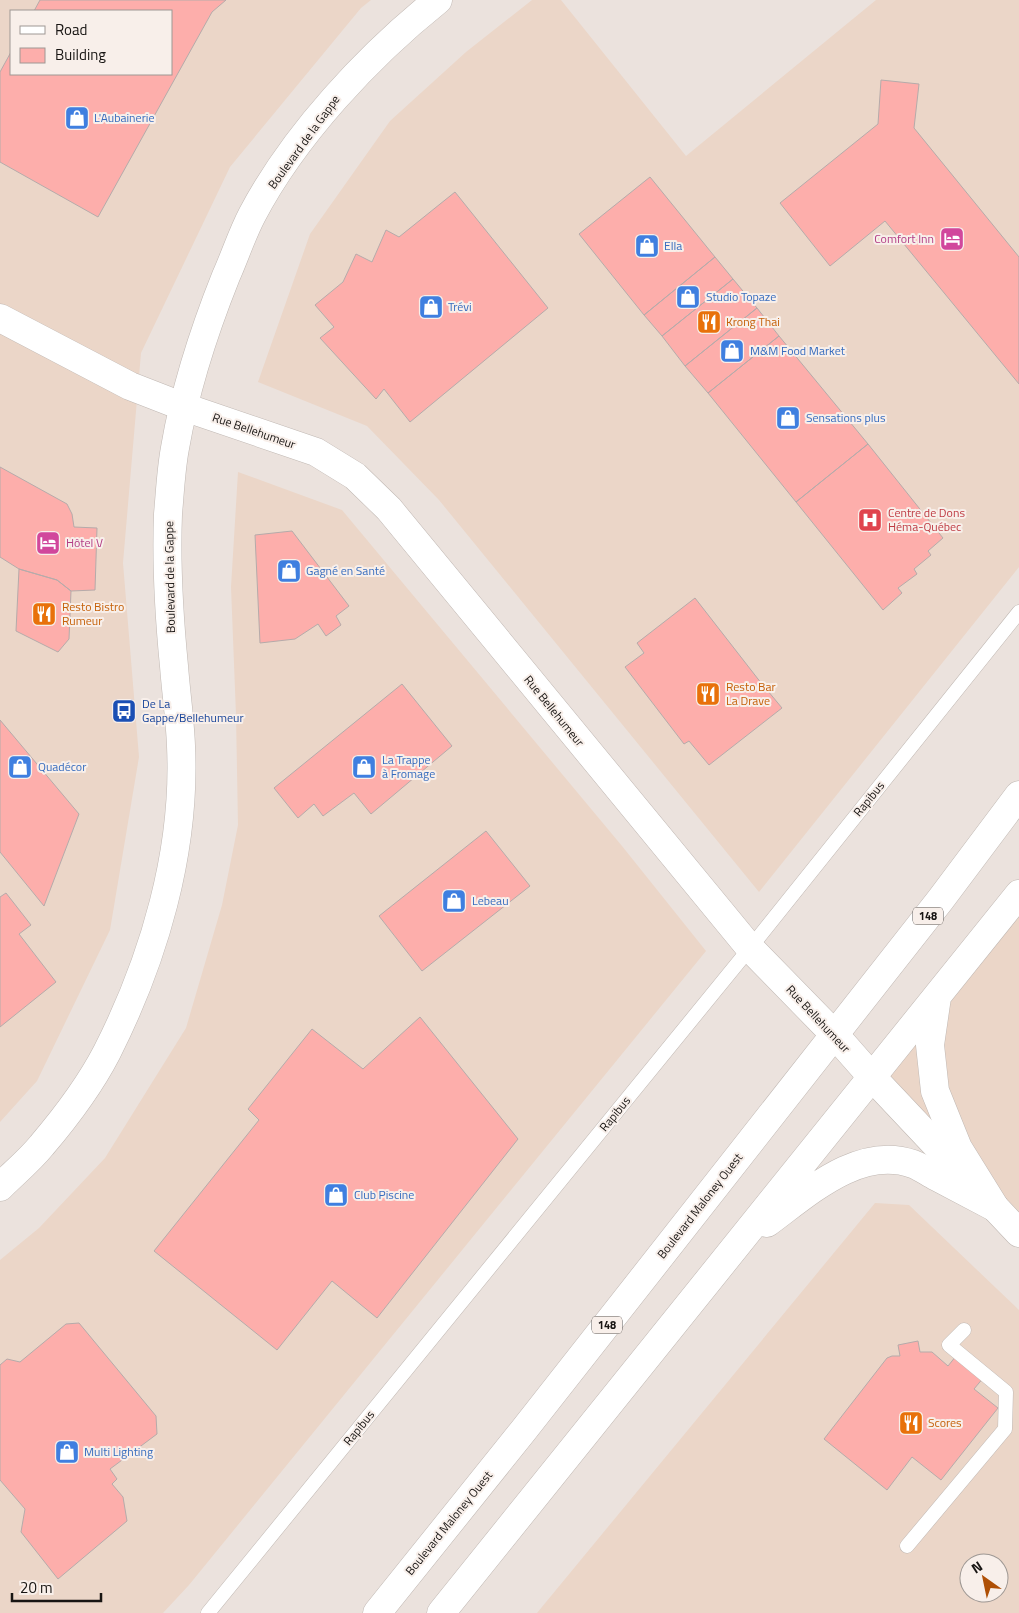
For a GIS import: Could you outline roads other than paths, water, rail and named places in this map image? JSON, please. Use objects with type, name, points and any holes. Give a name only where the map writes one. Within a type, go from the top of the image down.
[{"type":"street","name":"Boulevard de la Gappe","points":[[0,1187],[41,1146],[73,1105],[106,1055],[134,994],[162,909],[172,866],[179,818],[182,746],[168,596],[168,517],[174,450],[200,350],[222,288],[252,215],[278,173],[306,134],[341,90],[412,21],[438,0]]},
{"type":"street","name":"Rue Bellehumeur","points":[[0,318],[130,386],[184,407],[316,452],[356,476],[395,517],[750,948],[1019,1233]]},
{"type":"street","name":"Boulevard Maloney Ouest","points":[[378,1613],[941,899],[1019,795]]},
{"type":"street","points":[[441,1613],[1019,894]]},
{"type":"street","points":[[937,996],[930,1045],[934,1091],[958,1148],[994,1207]]},
{"type":"street","points":[[736,1246],[814,1189],[841,1172],[868,1161],[890,1160],[913,1164],[994,1207]]},
{"type":"lane","name":"Rapibus","points":[[208,1613],[750,948],[1019,612]]},
{"type":"lane","points":[[907,1546],[1005,1429],[1006,1392],[949,1345],[964,1330]]},
{"type":"place","name":"L'Aubainerie","points":[[77,118]]},
{"type":"place","name":"Comfort Inn","points":[[952,239]]},
{"type":"place","name":"Ella","points":[[647,246]]},
{"type":"place","name":"Studio Topaze","points":[[688,297]]},
{"type":"place","name":"Trévi","points":[[431,307]]},
{"type":"place","name":"Krong Thai","points":[[709,322]]},
{"type":"place","name":"M&M Food Market","points":[[732,351]]},
{"type":"place","name":"Sensations plus","points":[[788,418]]},
{"type":"place","name":"Centre de Dons Héma-Québec","points":[[870,520]]},
{"type":"place","name":"Hôtel V","points":[[48,543]]},
{"type":"place","name":"Gagné en Santé","points":[[289,571]]},
{"type":"place","name":"Resto Bistro Rumeur","points":[[44,614]]},
{"type":"place","name":"Resto Bar La Drave","points":[[708,694]]},
{"type":"place","name":"De La Gappe/Bellehumeur","points":[[124,711]]},
{"type":"place","name":"Quadécor","points":[[20,767]]},
{"type":"place","name":"La Trappe à Fromage","points":[[364,767]]},
{"type":"place","name":"Lebeau","points":[[454,901]]},
{"type":"place","name":"Club Piscine","points":[[336,1195]]},
{"type":"place","name":"Scores","points":[[911,1423]]},
{"type":"place","name":"Multi Lighting","points":[[67,1452]]}]
